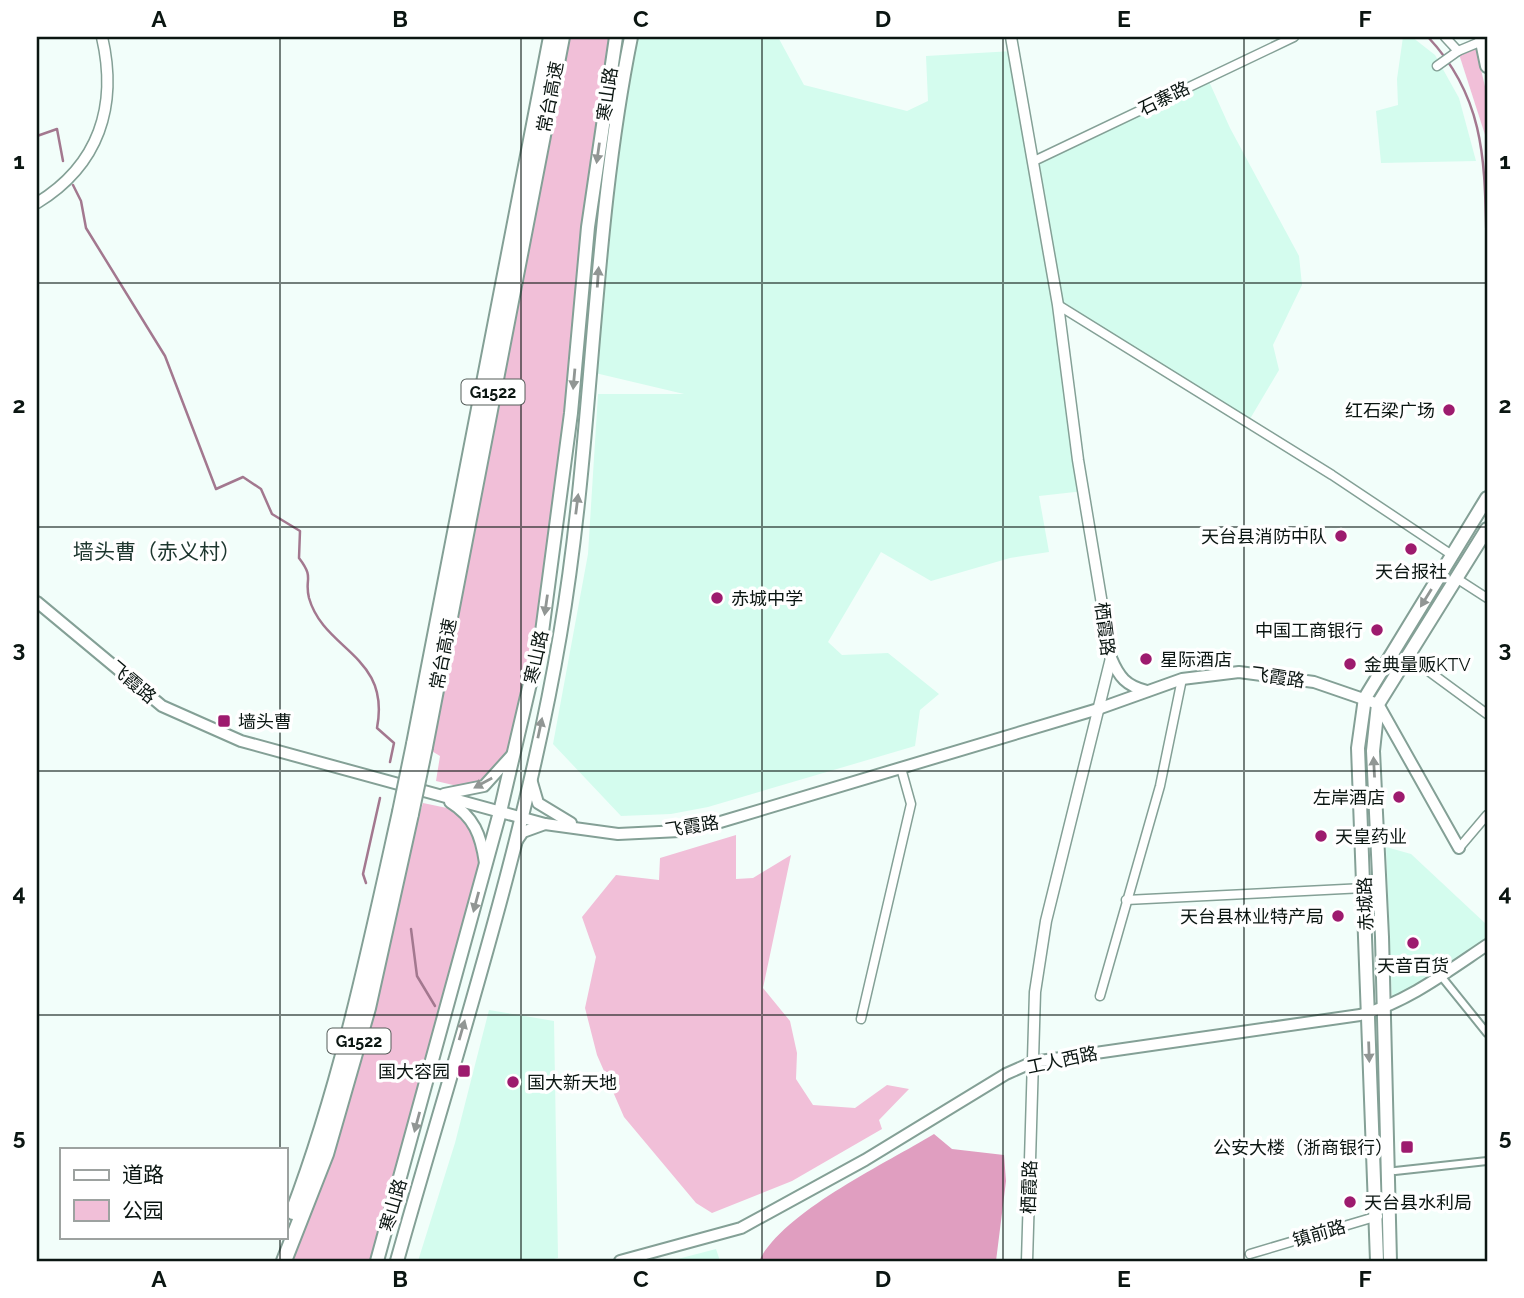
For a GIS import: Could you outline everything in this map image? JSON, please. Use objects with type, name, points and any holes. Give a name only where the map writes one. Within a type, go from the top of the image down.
[{"type":"highway","name":"常台高速","points":[[419,745],[551,37]]},
{"type":"highway","name":"常台高速","points":[[284,1261],[326,1154],[369,1008],[405,813],[562,37]]},
{"type":"highway","name":"常台高速","points":[[287,1226],[316,1150],[357,1003],[405,813]]},
{"type":"highway","points":[[274,1261],[283,1238]]},
{"type":"main road","name":"寒山路","points":[[377,1261],[500,813],[546,605],[571,413],[588,227],[616,37]]},
{"type":"main road","name":"寒山路","points":[[397,1261],[521,819],[560,635],[586,439],[601,241],[631,37]]},
{"type":"main road","points":[[1483,39],[1487,66]]},
{"type":"main road","name":"赤城路","points":[[1377,1261],[1358,748],[1365,698],[1485,506]]},
{"type":"main road","name":"赤城路","points":[[1390,1261],[1378,837],[1373,751],[1378,704],[1487,529]]},
{"type":"main road","name":"飞霞路","points":[[37,602],[162,706],[188,720],[241,741],[521,819],[618,834],[680,831],[718,823],[1098,709],[1182,679],[1239,672],[1314,682],[1378,704]]},
{"type":"main road","points":[[1111,658],[1118,675],[1124,681],[1131,687],[1147,691]]},
{"type":"main road","points":[[1378,704],[1459,848]]},
{"type":"main road","points":[[439,795],[484,786],[502,769],[515,750]]},
{"type":"main road","points":[[530,775],[538,803],[554,815],[583,829]]},
{"type":"main road","points":[[439,795],[466,812],[481,836],[485,867]]},
{"type":"main road","points":[[514,844],[523,832],[545,824]]},
{"type":"main road","points":[[1362,837],[1378,837]]},
{"type":"main road","name":"工人西路","points":[[620,1261],[741,1228],[865,1160],[1006,1074],[1033,1062],[1368,1013],[1441,976],[1487,945]]},
{"type":"street","points":[[37,203],[75,174],[98,133],[108,86],[102,37]]},
{"type":"street","name":"栖霞路","points":[[1011,37],[1058,305],[1078,460],[1111,658],[1046,921],[1035,992],[1027,1261]]},
{"type":"street","name":"石寨路","points":[[1034,162],[1294,37]]},
{"type":"street","points":[[1445,37],[1458,51]]},
{"type":"street","points":[[1437,66],[1458,51],[1483,39]]},
{"type":"street","points":[[1058,305],[1332,475],[1452,555]]},
{"type":"street","points":[[1456,578],[1487,598]]},
{"type":"street","points":[[1408,656],[1487,714]]},
{"type":"street","points":[[1100,996],[1160,786],[1182,679]]},
{"type":"street","points":[[861,1019],[911,804],[901,768]]},
{"type":"street","points":[[1459,848],[1487,815]]},
{"type":"street","points":[[1126,900],[1364,888]]},
{"type":"street","points":[[1441,976],[1487,1033]]},
{"type":"street","points":[[1395,1171],[1487,1161]]},
{"type":"street","name":"镇前路","points":[[1250,1254],[1388,1212]]},
{"type":"shaded area","points":[[631,37],[778,37],[804,85],[907,111],[928,101],[926,56],[1013,51],[1034,161],[1207,77],[1230,128],[1299,256],[1302,285],[1273,345],[1279,370],[1247,424],[1059,305],[1084,491],[1039,496],[1049,552],[1010,558],[931,581],[881,552],[828,642],[842,655],[888,653],[939,694],[920,710],[915,746],[708,807],[671,814],[621,816],[553,744],[588,554],[598,394],[684,394],[591,372]]},
{"type":"shaded area","points":[[1403,37],[1412,37],[1435,55],[1459,98],[1476,161],[1381,163],[1376,111],[1398,105],[1397,79]]},
{"type":"shaded area","points":[[1386,847],[1411,854],[1487,925],[1487,945],[1392,1002]]},
{"type":"shaded area","name":"国大新天地","points":[[489,1010],[554,1021],[558,1258],[545,1261],[418,1261],[455,1143]]},
{"type":"shaded area","points":[[934,1134],[952,1149],[1004,1155],[1006,1181],[996,1261],[759,1261],[772,1242],[812,1207]]},
{"type":"shaded area","points":[[716,1249],[720,1261],[670,1261]]},
{"type":"green space","points":[[562,37],[616,37],[558,524],[515,750],[484,786],[461,791],[453,785],[436,781],[440,756],[425,747]]},
{"type":"green space","points":[[1475,44],[1487,95],[1487,141],[1458,51]]},
{"type":"green space","points":[[423,803],[466,812],[485,867],[377,1261],[284,1261],[411,814],[419,816]]},
{"type":"green space","points":[[736,835],[736,879],[753,878],[791,855],[763,988],[790,1021],[797,1053],[796,1079],[813,1105],[855,1108],[887,1085],[909,1089],[879,1120],[882,1129],[792,1181],[712,1213],[696,1203],[624,1117],[597,1055],[585,1008],[596,957],[582,917],[616,875],[659,880],[660,858]]},
{"type":"waterway","points":[[1428,37],[1463,87],[1473,113],[1483,167],[1487,256]]},
{"type":"waterway","points":[[37,136],[57,129],[63,161]]},
{"type":"waterway","points":[[73,185],[81,201],[86,228],[165,356],[216,489],[243,477],[261,489],[272,514],[300,531],[299,558],[308,575],[309,598],[317,616],[366,669],[374,684],[379,704],[377,728],[394,743],[390,762]]},
{"type":"waterway","points":[[366,883],[363,874],[380,798]]},
{"type":"waterway","points":[[411,929],[417,976],[435,1006]]},
{"type":"place","name":"红石梁广场","points":[[1449,410]]},
{"type":"place","name":"天台县消防中队","points":[[1341,536]]},
{"type":"place","name":"天台报社","points":[[1411,549]]},
{"type":"place","name":"赤城中学","points":[[717,598]]},
{"type":"place","name":"中国工商银行","points":[[1377,630]]},
{"type":"place","name":"星际酒店","points":[[1146,659]]},
{"type":"place","name":"金典量贩KTV","points":[[1350,664]]},
{"type":"place","name":"墙头曹","points":[[224,721]]},
{"type":"place","name":"左岸酒店","points":[[1399,797]]},
{"type":"place","name":"天皇药业","points":[[1321,836]]},
{"type":"place","name":"天台县林业特产局","points":[[1338,916]]},
{"type":"place","name":"天音百货","points":[[1413,943]]},
{"type":"place","name":"国大容园","points":[[464,1071]]},
{"type":"place","name":"国大新天地","points":[[513,1082]]},
{"type":"place","name":"公安大楼（浙商银行）","points":[[1407,1147]]},
{"type":"place","name":"天台县水利局","points":[[1350,1202]]},
{"type":"district","name":"墙头曹（赤义村）","points":[[157,551]]}]
